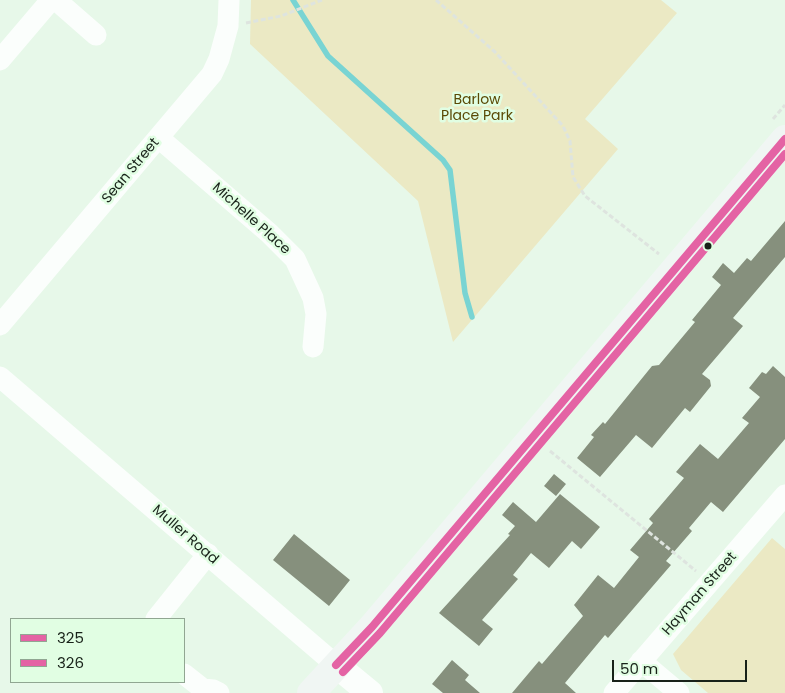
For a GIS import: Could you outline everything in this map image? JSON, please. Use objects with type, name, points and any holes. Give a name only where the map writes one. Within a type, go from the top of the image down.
[{"type":"main road","points":[[311,693],[372,627],[779,130]]},
{"type":"street","points":[[0,60],[51,0]]},
{"type":"street","points":[[56,0],[96,35]]},
{"type":"street","name":"Sean Street","points":[[0,325],[212,74],[228,26],[229,0]]},
{"type":"street","name":"Michelle Place","points":[[159,138],[269,233],[295,260],[313,298],[316,314],[312,347]]},
{"type":"street","name":"Muller Road","points":[[0,377],[370,693]]},
{"type":"street","name":"Hayman Street","points":[[614,693],[785,495]]},
{"type":"street","points":[[157,618],[208,554]]},
{"type":"street","points":[[641,661],[678,693]]},
{"type":"street","points":[[185,675],[203,689],[213,690],[218,693]]},
{"type":"path","points":[[228,26],[281,16],[322,0]]},
{"type":"path","points":[[436,0],[495,52],[562,126],[570,141],[573,177],[585,196],[658,255],[665,247]]},
{"type":"path","points":[[779,130],[785,105]]},
{"type":"path","points":[[550,452],[710,582]]},
{"type":"green space","name":"Barlow Place Park","points":[[251,0],[661,0],[677,13],[585,119],[618,149],[453,342],[418,201],[250,44]]},
{"type":"green space","points":[[772,538],[785,549],[785,693],[708,693],[681,670],[673,654]]},
{"type":"building","points":[[785,221],[785,257],[733,318],[743,326],[702,374],[710,380],[711,386],[690,412],[685,408],[652,448],[636,435],[600,477],[577,458],[594,437],[591,435],[603,422],[605,424],[652,366],[659,365],[695,322],[692,320],[721,285],[712,277],[723,263],[734,273],[747,258],[751,261]]},
{"type":"building","points":[[773,366],[785,377],[785,439],[723,512],[711,502],[689,528],[692,531],[666,561],[671,565],[608,638],[605,635],[565,683],[576,693],[512,693],[539,661],[542,664],[583,616],[574,605],[598,575],[614,588],[639,557],[630,550],[653,523],[649,519],[684,478],[676,472],[700,444],[718,459],[749,423],[742,418],[760,397],[749,388],[762,372],[766,374]]},
{"type":"building","points":[[554,474],[566,484],[556,496],[544,486]]},
{"type":"building","points":[[560,494],[600,527],[581,549],[572,541],[549,568],[531,553],[513,575],[518,579],[482,620],[493,629],[479,646],[439,613],[510,535],[508,534],[515,526],[502,515],[513,502],[536,522]]},
{"type":"building","points":[[294,534],[350,580],[329,606],[273,560]]},
{"type":"building","points":[[452,660],[469,675],[465,680],[480,693],[443,693],[432,684]]},
{"type":"waterway","points":[[293,0],[328,56],[443,160],[450,170],[465,293],[472,317]]},
{"type":"transit line","name":"325","points":[[336,665],[372,627],[785,139]]},
{"type":"transit line","name":"326","points":[[343,672],[380,633],[785,154]]}]
